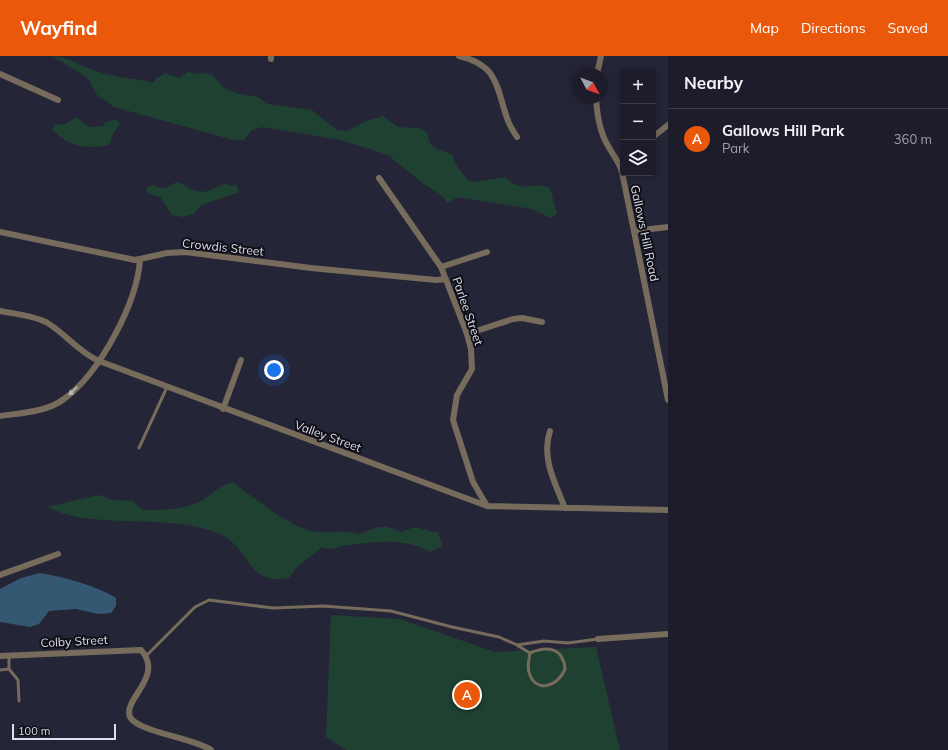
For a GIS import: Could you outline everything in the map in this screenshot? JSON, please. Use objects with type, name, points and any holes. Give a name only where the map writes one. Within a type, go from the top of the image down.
[{"type":"street","points":[[460,56],[472,59],[488,70],[495,79],[508,120],[517,137]]},
{"type":"street","points":[[598,68],[601,56]]},
{"type":"street","points":[[0,74],[58,100]]},
{"type":"street","name":"Gallows Hill Road","points":[[597,104],[601,131],[606,144],[620,162]]},
{"type":"street","points":[[656,135],[668,125]]},
{"type":"street","name":"Gallows Hill Road","points":[[623,176],[668,400]]},
{"type":"street","name":"Parlee Street","points":[[380,178],[441,267],[467,334],[472,369],[457,396],[453,420],[473,482],[487,506]]},
{"type":"street","points":[[634,231],[668,227]]},
{"type":"street","name":"Crowdis Street","points":[[0,232],[140,260],[167,253],[185,252],[311,268],[436,280],[446,278]]},
{"type":"street","points":[[441,267],[487,252]]},
{"type":"street","points":[[0,416],[43,409],[55,404],[72,392],[99,361],[132,298],[138,277],[140,260]]},
{"type":"street","name":"Valley Street","points":[[0,312],[34,318],[46,323],[81,351],[99,361],[223,409],[487,506],[668,510]]},
{"type":"street","points":[[467,334],[513,319],[522,318],[542,322]]},
{"type":"street","points":[[223,409],[241,360]]},
{"type":"street","points":[[660,362],[668,360]]},
{"type":"street","points":[[550,431],[547,444],[547,456],[565,508]]},
{"type":"street","points":[[0,575],[58,554]]},
{"type":"street","points":[[598,639],[668,634]]},
{"type":"street","name":"Colby Street","points":[[0,656],[141,650],[146,656]]},
{"type":"street","points":[[146,656],[148,671],[143,685],[132,703],[129,713],[130,718],[144,727],[196,742],[211,750]]},
{"type":"lane","points":[[139,448],[167,387]]},
{"type":"lane","points":[[146,656],[195,607],[209,600],[272,608],[323,606],[391,611],[452,627],[499,637],[530,653],[546,649],[552,650],[561,656],[565,669],[559,680],[551,686],[541,686],[537,684],[529,673],[528,666],[530,653]]},
{"type":"lane","points":[[517,645],[548,641],[568,642],[598,639]]},
{"type":"lane","points":[[9,655],[9,670],[18,680],[19,701]]},
{"type":"lane","points":[[0,670],[9,670]]},
{"type":"green space","points":[[52,56],[70,60],[106,74],[153,83],[157,78],[165,73],[179,78],[188,72],[211,74],[224,88],[239,94],[258,97],[267,104],[312,110],[337,130],[348,131],[366,121],[383,116],[398,127],[420,128],[427,132],[430,143],[436,149],[452,154],[456,165],[468,180],[474,182],[505,177],[519,186],[544,186],[550,188],[557,213],[551,218],[532,209],[463,198],[456,198],[448,203],[444,197],[421,182],[388,155],[341,140],[263,127],[252,130],[244,140],[233,140],[114,107],[97,95],[89,80],[83,75]]},
{"type":"green space","points":[[76,117],[89,127],[103,126],[106,122],[116,119],[120,123],[112,136],[110,144],[95,147],[79,146],[64,140],[52,129],[55,124],[64,125]]},
{"type":"green space","points":[[179,182],[192,190],[201,192],[208,191],[226,183],[229,186],[236,185],[239,191],[204,204],[200,206],[194,214],[183,217],[172,215],[160,197],[149,194],[146,189],[151,186],[164,188]]},
{"type":"green space","points":[[233,482],[260,503],[293,524],[311,531],[348,532],[360,534],[380,527],[395,529],[401,532],[415,527],[438,533],[442,543],[441,547],[430,552],[410,544],[399,542],[376,542],[354,544],[330,549],[322,547],[297,567],[289,578],[275,579],[264,576],[256,571],[230,540],[220,534],[199,527],[155,522],[88,519],[47,507],[98,495],[113,500],[133,501],[142,510],[172,509],[201,501],[228,483]]},
{"type":"green space","points":[[331,615],[400,619],[495,652],[596,647],[620,750],[346,750],[326,737]]},
{"type":"water","points":[[40,573],[69,579],[99,589],[116,598],[116,606],[111,613],[98,614],[76,609],[49,611],[39,624],[30,627],[0,622],[0,589],[21,578]]},
{"type":"place","name":"Gallows Hill Park","points":[[467,695]]}]
